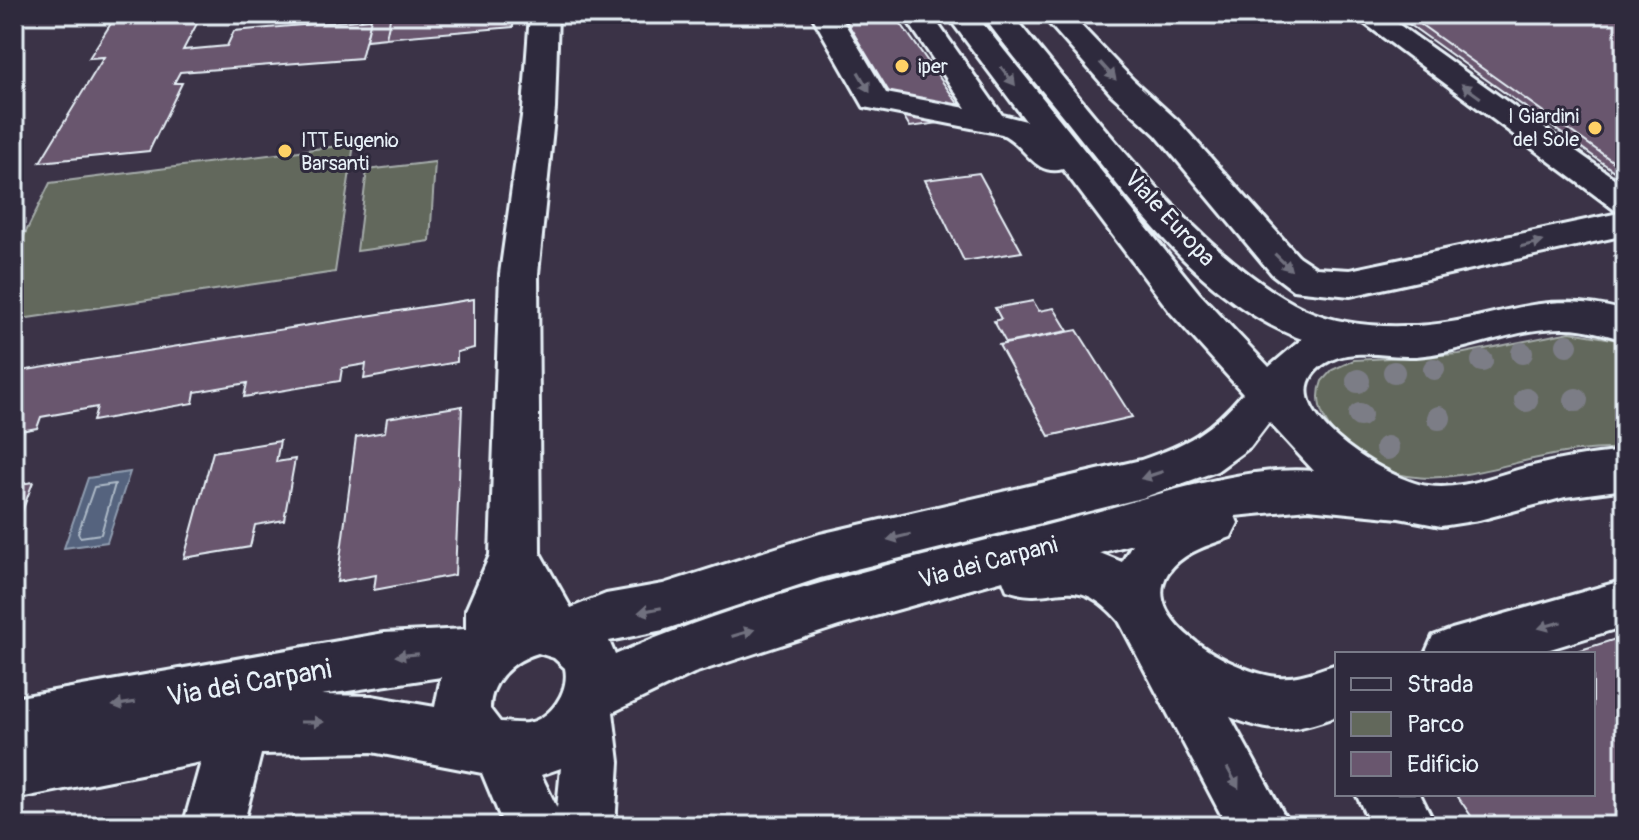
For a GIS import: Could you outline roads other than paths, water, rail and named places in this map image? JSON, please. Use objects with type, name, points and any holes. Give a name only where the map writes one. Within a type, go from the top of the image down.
[{"type":"street","points":[[489,651],[492,610],[515,555],[519,274],[539,109],[544,14]]},
{"type":"street","points":[[825,14],[875,100],[992,123],[1029,134],[1112,239],[1153,261]]},
{"type":"street","points":[[917,14],[992,123]]},
{"type":"street","name":"Viale Europa","points":[[960,14],[1185,303],[1281,381]]},
{"type":"street","name":"Viale Europa","points":[[996,14],[1159,211],[1251,297],[1290,319],[1323,331],[1396,341]]},
{"type":"street","points":[[1016,14],[1045,50],[1059,91]]},
{"type":"street","points":[[1055,14],[1122,87],[1167,128],[1285,265],[1307,281],[1350,283],[1625,223]]},
{"type":"street","points":[[1366,14],[1625,203]]},
{"type":"street","points":[[1396,341],[1457,336],[1625,295]]},
{"type":"street","points":[[1185,303],[1222,356],[1239,391],[1239,414],[1223,445]]},
{"type":"street","points":[[1547,316],[1582,316],[1625,326]]},
{"type":"street","name":"Via dei Carpani","points":[[560,632],[606,618],[663,607],[820,556],[1142,479],[1201,458],[1223,445],[1311,352],[1330,345],[1396,341]]},
{"type":"street","points":[[1281,381],[1290,379],[1288,397],[1300,426],[1347,473],[1413,502]]},
{"type":"street","points":[[1260,826],[1145,621],[1137,581],[1149,559],[1170,540],[1206,525],[1280,511],[1413,502],[1474,502],[1558,479],[1625,470]]},
{"type":"street","name":"Via dei Carpani","points":[[589,703],[683,651],[839,603],[1231,497],[1308,490],[1413,502]]},
{"type":"street","points":[[515,555],[560,632],[590,656],[595,671],[589,703],[590,762],[585,826]]},
{"type":"street","points":[[839,603],[908,603],[1059,566],[1081,567],[1108,577],[1145,621],[1207,679],[1252,697],[1323,706]]},
{"type":"street","points":[[1459,652],[1625,603]]},
{"type":"street","points":[[534,826],[491,747],[466,722],[462,702],[467,681],[489,651],[522,632],[560,632]]},
{"type":"street","name":"Via dei Carpani","points":[[14,726],[384,658],[489,651]]},
{"type":"street","points":[[491,747],[513,754],[535,751],[557,742],[575,727],[589,703]]},
{"type":"street","points":[[1207,730],[1323,706]]},
{"type":"street","name":"Via dei Carpani","points":[[14,770],[239,728],[298,722],[360,723],[491,747]]},
{"type":"street","points":[[213,826],[239,728]]},
{"type":"street","points":[[1386,796],[1406,826]]},
{"type":"water","points":[[130,472],[107,542],[64,548],[88,478]]},
{"type":"place","name":"iper","points":[[902,66]]},
{"type":"place","name":"I Giardini del Sole","points":[[1595,128]]},
{"type":"place","name":"ITT Eugenio Barsanti","points":[[285,151]]}]
